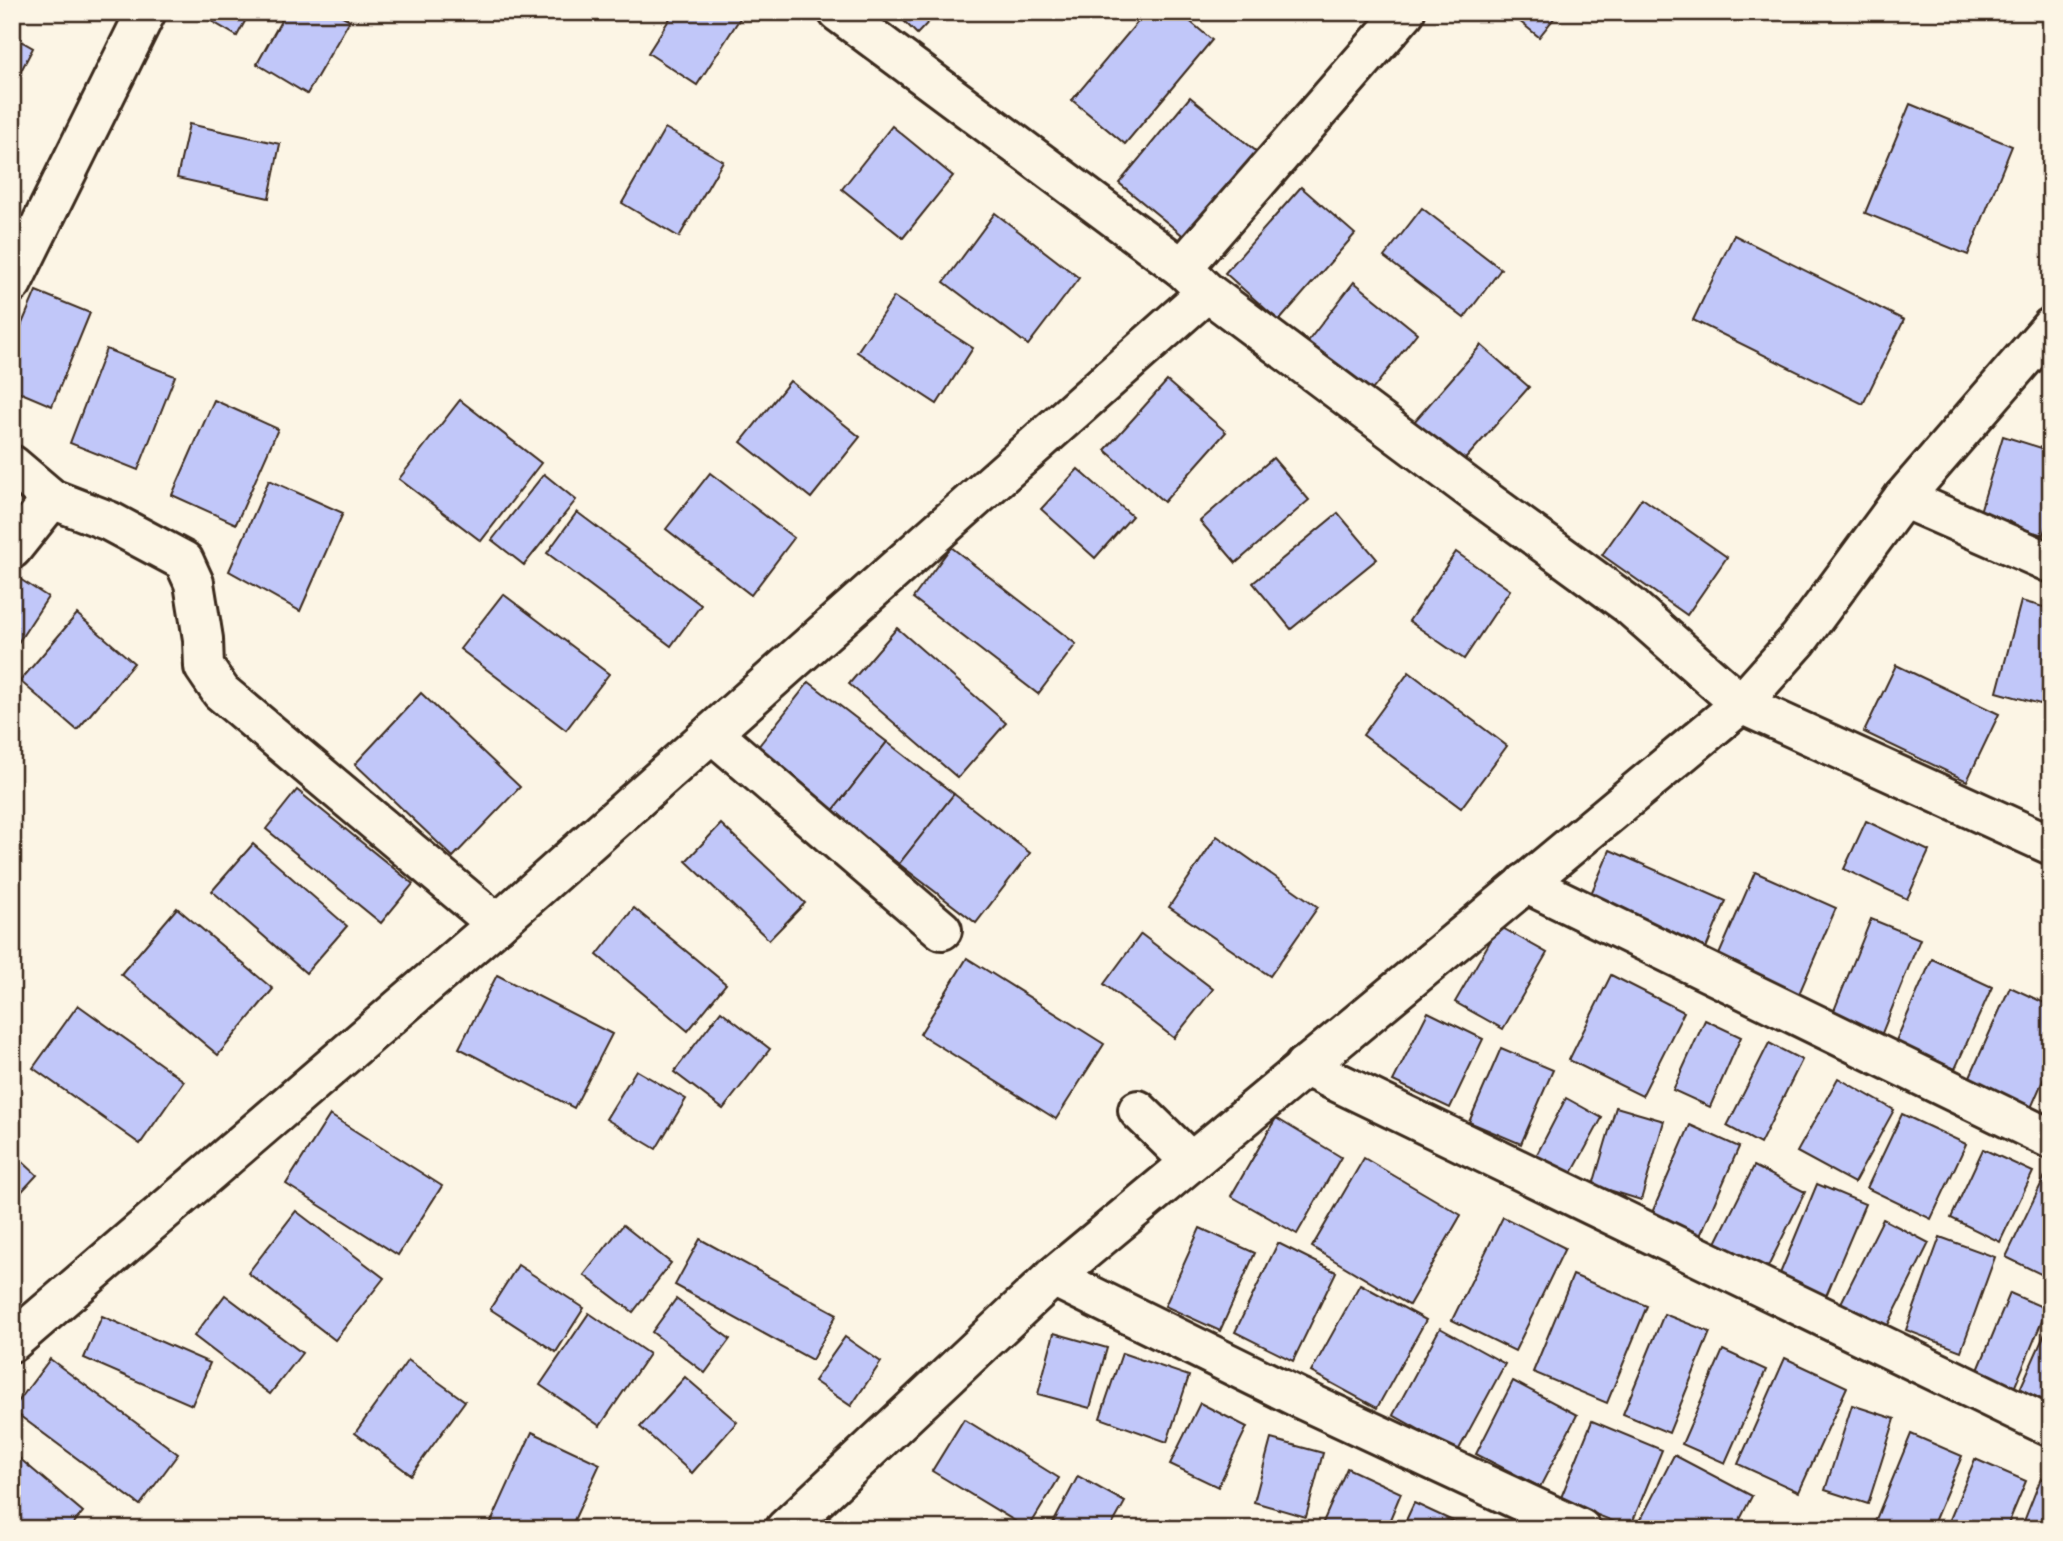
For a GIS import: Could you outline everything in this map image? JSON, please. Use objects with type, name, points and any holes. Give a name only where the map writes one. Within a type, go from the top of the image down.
[{"type":"street","points":[[12,283],[146,12]]},
{"type":"street","points":[[838,12],[1461,483],[1629,604],[1741,704],[2051,845]]},
{"type":"street","points":[[12,1342],[497,924],[712,733],[1195,280],[1405,12]]},
{"type":"street","points":[[785,1529],[1053,1277],[1741,704],[1799,639],[1903,498],[2051,327]]},
{"type":"street","points":[[12,465],[52,499],[108,521],[184,561],[194,583],[203,639],[204,667],[222,692],[497,924]]},
{"type":"street","points":[[1903,498],[2051,563]]},
{"type":"street","points":[[12,549],[52,499]]},
{"type":"street","points":[[712,733],[942,930]]},
{"type":"street","points":[[1525,883],[2051,1139]]},
{"type":"street","points":[[1304,1066],[2051,1427]]},
{"type":"street","points":[[1138,1110],[1190,1161]]},
{"type":"street","points":[[1053,1277],[1299,1398],[1581,1529]]},
{"type":"building","points":[[196,12],[250,12],[237,36]]},
{"type":"building","points":[[286,12],[335,12],[350,20],[307,94],[257,64]]},
{"type":"building","points":[[674,12],[744,12],[697,85],[648,53]]},
{"type":"building","points":[[895,12],[938,12],[917,34]]},
{"type":"building","points":[[1146,12],[1179,12],[1212,40],[1125,144],[1072,100]]},
{"type":"building","points":[[1508,12],[1559,12],[1539,37]]},
{"type":"building","points":[[12,36],[33,48],[12,88]]},
{"type":"building","points":[[2051,45],[2051,63],[2043,58]]},
{"type":"building","points":[[1190,97],[1257,152],[1186,238],[1119,183]]},
{"type":"building","points":[[1910,104],[2012,146],[1968,255],[1865,213]]},
{"type":"building","points":[[189,124],[280,144],[269,198],[177,178]]},
{"type":"building","points":[[892,126],[953,176],[903,238],[842,189]]},
{"type":"building","points":[[665,128],[723,161],[679,237],[622,203]]},
{"type":"building","points":[[1301,187],[1355,234],[1279,321],[1225,273]]},
{"type":"building","points":[[1422,208],[1501,269],[1464,318],[1384,257]]},
{"type":"building","points":[[995,213],[1079,278],[1028,345],[944,282]]},
{"type":"building","points":[[1734,235],[1904,320],[1863,404],[1693,320]]},
{"type":"building","points":[[1354,282],[1417,333],[1365,399],[1302,349]]},
{"type":"building","points":[[36,291],[90,313],[52,406],[12,389],[12,347]]},
{"type":"building","points":[[894,297],[973,348],[937,404],[857,352]]},
{"type":"building","points":[[1481,345],[1529,387],[1460,465],[1413,423]]},
{"type":"building","points":[[106,349],[175,376],[138,470],[70,443]]},
{"type":"building","points":[[790,381],[860,437],[811,498],[741,442]]},
{"type":"building","points":[[1167,381],[1226,432],[1164,502],[1105,450]]},
{"type":"building","points":[[214,400],[278,429],[236,524],[172,495]]},
{"type":"building","points":[[460,400],[541,463],[481,541],[399,479]]},
{"type":"building","points":[[2003,436],[2051,451],[2051,509],[2043,535],[1979,515]]},
{"type":"building","points":[[1273,458],[1309,500],[1236,563],[1200,521]]},
{"type":"building","points":[[1078,469],[1132,516],[1095,558],[1041,509]]},
{"type":"building","points":[[710,473],[794,538],[751,595],[666,529]]},
{"type":"building","points":[[544,474],[576,500],[524,565],[492,540]]},
{"type":"building","points":[[269,480],[343,513],[300,611],[229,571]]},
{"type":"building","points":[[1642,498],[1727,557],[1687,615],[1602,555]]},
{"type":"building","points":[[577,512],[701,605],[671,646],[547,553]]},
{"type":"building","points":[[1338,513],[1377,559],[1291,629],[1253,583]]},
{"type":"building","points":[[951,547],[1076,644],[1038,694],[913,598]]},
{"type":"building","points":[[1456,552],[1510,590],[1464,659],[1409,621]]},
{"type":"building","points":[[12,574],[48,597],[12,652]]},
{"type":"building","points":[[503,594],[609,674],[566,730],[460,649]]},
{"type":"building","points":[[2021,601],[2051,609],[2051,707],[1997,692]]},
{"type":"building","points":[[77,614],[134,663],[77,730],[20,681]]},
{"type":"building","points":[[897,628],[1006,723],[958,778],[849,684]]},
{"type":"building","points":[[1896,665],[1999,714],[1967,781],[1864,732]]},
{"type":"building","points":[[1409,672],[1507,746],[1461,808],[1363,735]]},
{"type":"building","points":[[809,682],[887,742],[832,812],[754,752]]},
{"type":"building","points":[[421,693],[520,787],[453,857],[355,764]]},
{"type":"building","points":[[887,742],[954,794],[899,864],[832,812]]},
{"type":"building","points":[[297,790],[413,884],[381,923],[266,829]]},
{"type":"building","points":[[954,794],[1030,853],[976,923],[899,864]]},
{"type":"building","points":[[1866,821],[1929,851],[1907,899],[1844,869]]},
{"type":"building","points":[[721,824],[805,903],[769,940],[686,861]]},
{"type":"building","points":[[1217,836],[1318,907],[1270,976],[1169,907]]},
{"type":"building","points":[[253,844],[347,926],[306,973],[212,891]]},
{"type":"building","points":[[1610,850],[1726,901],[1704,953],[1587,903]]},
{"type":"building","points":[[1755,872],[1836,908],[1799,994],[1718,957]]},
{"type":"building","points":[[177,908],[273,989],[218,1055],[121,974]]},
{"type":"building","points":[[634,908],[726,984],[688,1031],[597,955]]},
{"type":"building","points":[[1871,919],[1920,939],[1880,1038],[1831,1018]]},
{"type":"building","points":[[1499,926],[1547,953],[1503,1029],[1455,1002]]},
{"type":"building","points":[[1141,934],[1213,989],[1174,1038],[1104,984]]},
{"type":"building","points":[[967,958],[1104,1044],[1056,1119],[920,1034]]},
{"type":"building","points":[[1932,959],[1992,987],[1955,1069],[1895,1043]]},
{"type":"building","points":[[497,975],[612,1034],[574,1108],[459,1048]]},
{"type":"building","points":[[1611,975],[1684,1012],[1642,1096],[1569,1060]]},
{"type":"building","points":[[2010,987],[2051,1006],[2051,1062],[2031,1108],[1968,1081]]},
{"type":"building","points":[[78,1005],[184,1081],[140,1144],[33,1068]]},
{"type":"building","points":[[721,1011],[770,1049],[723,1109],[674,1072]]},
{"type":"building","points":[[1428,1012],[1483,1039],[1450,1108],[1393,1081]]},
{"type":"building","points":[[1705,1020],[1741,1037],[1710,1107],[1673,1090]]},
{"type":"building","points":[[1769,1043],[1802,1060],[1760,1144],[1727,1126]]},
{"type":"building","points":[[1501,1048],[1553,1070],[1521,1144],[1469,1122]]},
{"type":"building","points":[[636,1070],[686,1099],[656,1149],[606,1119]]},
{"type":"building","points":[[1838,1078],[1894,1110],[1854,1183],[1797,1152]]},
{"type":"building","points":[[1566,1098],[1602,1118],[1571,1175],[1536,1156]]},
{"type":"building","points":[[1616,1107],[1664,1121],[1641,1200],[1593,1185]]},
{"type":"building","points":[[1902,1114],[1966,1144],[1931,1219],[1867,1188]]},
{"type":"building","points":[[330,1115],[442,1186],[398,1255],[286,1184]]},
{"type":"building","points":[[1276,1118],[1341,1157],[1297,1234],[1231,1196]]},
{"type":"building","points":[[1690,1125],[1739,1147],[1700,1236],[1651,1215]]},
{"type":"building","points":[[1983,1149],[2033,1172],[2000,1242],[1951,1218]]},
{"type":"building","points":[[12,1152],[37,1175],[12,1202]]},
{"type":"building","points":[[1364,1158],[1461,1215],[1409,1305],[1312,1247]]},
{"type":"building","points":[[1754,1166],[1805,1192],[1760,1283],[1709,1257]]},
{"type":"building","points":[[2046,1174],[2051,1177],[2051,1279],[2006,1257]]},
{"type":"building","points":[[1817,1184],[1865,1204],[1826,1296],[1779,1276]]},
{"type":"building","points":[[296,1211],[384,1278],[335,1340],[248,1273]]},
{"type":"building","points":[[1503,1217],[1565,1248],[1515,1351],[1452,1320]]},
{"type":"building","points":[[1883,1219],[1929,1243],[1885,1331],[1839,1307]]},
{"type":"building","points":[[623,1225],[671,1263],[633,1312],[584,1275]]},
{"type":"building","points":[[1200,1228],[1255,1253],[1220,1331],[1165,1306]]},
{"type":"building","points":[[1940,1237],[1995,1257],[1961,1351],[1906,1330]]},
{"type":"building","points":[[700,1239],[837,1314],[812,1360],[675,1285]]},
{"type":"building","points":[[1278,1243],[1336,1272],[1293,1361],[1235,1332]]},
{"type":"building","points":[[518,1265],[584,1308],[556,1352],[490,1309]]},
{"type":"building","points":[[1573,1275],[1647,1306],[1607,1403],[1533,1372]]},
{"type":"building","points":[[1360,1284],[1426,1320],[1377,1408],[1311,1372]]},
{"type":"building","points":[[2010,1293],[2047,1309],[2013,1391],[1976,1375]]},
{"type":"building","points":[[225,1295],[302,1353],[270,1394],[194,1336]]},
{"type":"building","points":[[676,1299],[730,1339],[705,1373],[652,1332]]},
{"type":"building","points":[[589,1313],[649,1354],[600,1426],[540,1385]]},
{"type":"building","points":[[1664,1314],[1710,1332],[1669,1433],[1623,1414]]},
{"type":"building","points":[[102,1316],[210,1363],[192,1405],[84,1358]]},
{"type":"building","points":[[2051,1320],[2051,1404],[2020,1389]]},
{"type":"building","points":[[1440,1328],[1505,1364],[1458,1451],[1393,1415]]},
{"type":"building","points":[[1054,1333],[1107,1348],[1090,1408],[1038,1394]]},
{"type":"building","points":[[845,1337],[881,1362],[851,1406],[814,1381]]},
{"type":"building","points":[[1723,1350],[1766,1370],[1725,1463],[1682,1444]]},
{"type":"building","points":[[1122,1353],[1189,1376],[1167,1442],[1100,1418]]},
{"type":"building","points":[[1785,1358],[1847,1387],[1799,1492],[1738,1464]]},
{"type":"building","points":[[50,1359],[178,1454],[140,1505],[12,1410]]},
{"type":"building","points":[[408,1360],[465,1401],[411,1475],[355,1433]]},
{"type":"building","points":[[685,1377],[737,1422],[692,1473],[640,1427]]},
{"type":"building","points":[[1513,1381],[1577,1415],[1540,1487],[1476,1454]]},
{"type":"building","points":[[1200,1403],[1247,1427],[1218,1487],[1170,1464]]},
{"type":"building","points":[[1852,1405],[1895,1419],[1868,1504],[1825,1490]]},
{"type":"building","points":[[964,1419],[1059,1478],[1028,1529],[932,1471]]},
{"type":"building","points":[[1592,1421],[1662,1450],[1630,1528],[1560,1500]]},
{"type":"building","points":[[532,1432],[600,1464],[570,1529],[488,1529]]},
{"type":"building","points":[[1911,1434],[1962,1456],[1931,1529],[1872,1529]]},
{"type":"building","points":[[1271,1439],[1323,1453],[1306,1517],[1254,1502]]},
{"type":"building","points":[[12,1452],[83,1512],[69,1529],[15,1529],[12,1526]]},
{"type":"building","points":[[1674,1455],[1752,1496],[1735,1529],[1637,1527]]},
{"type":"building","points":[[1975,1459],[2026,1481],[2006,1529],[1946,1529]]},
{"type":"building","points":[[1347,1468],[1401,1493],[1386,1529],[1320,1529]]},
{"type":"building","points":[[1078,1476],[1125,1502],[1110,1529],[1050,1529]]},
{"type":"building","points":[[2041,1478],[2051,1482],[2051,1529],[2021,1529]]},
{"type":"building","points":[[1414,1503],[1470,1529],[1402,1529]]},
{"type":"building","points":[[824,1514],[850,1529],[816,1529]]},
{"type":"building","points":[[1170,1520],[1186,1529],[1165,1529]]}]
